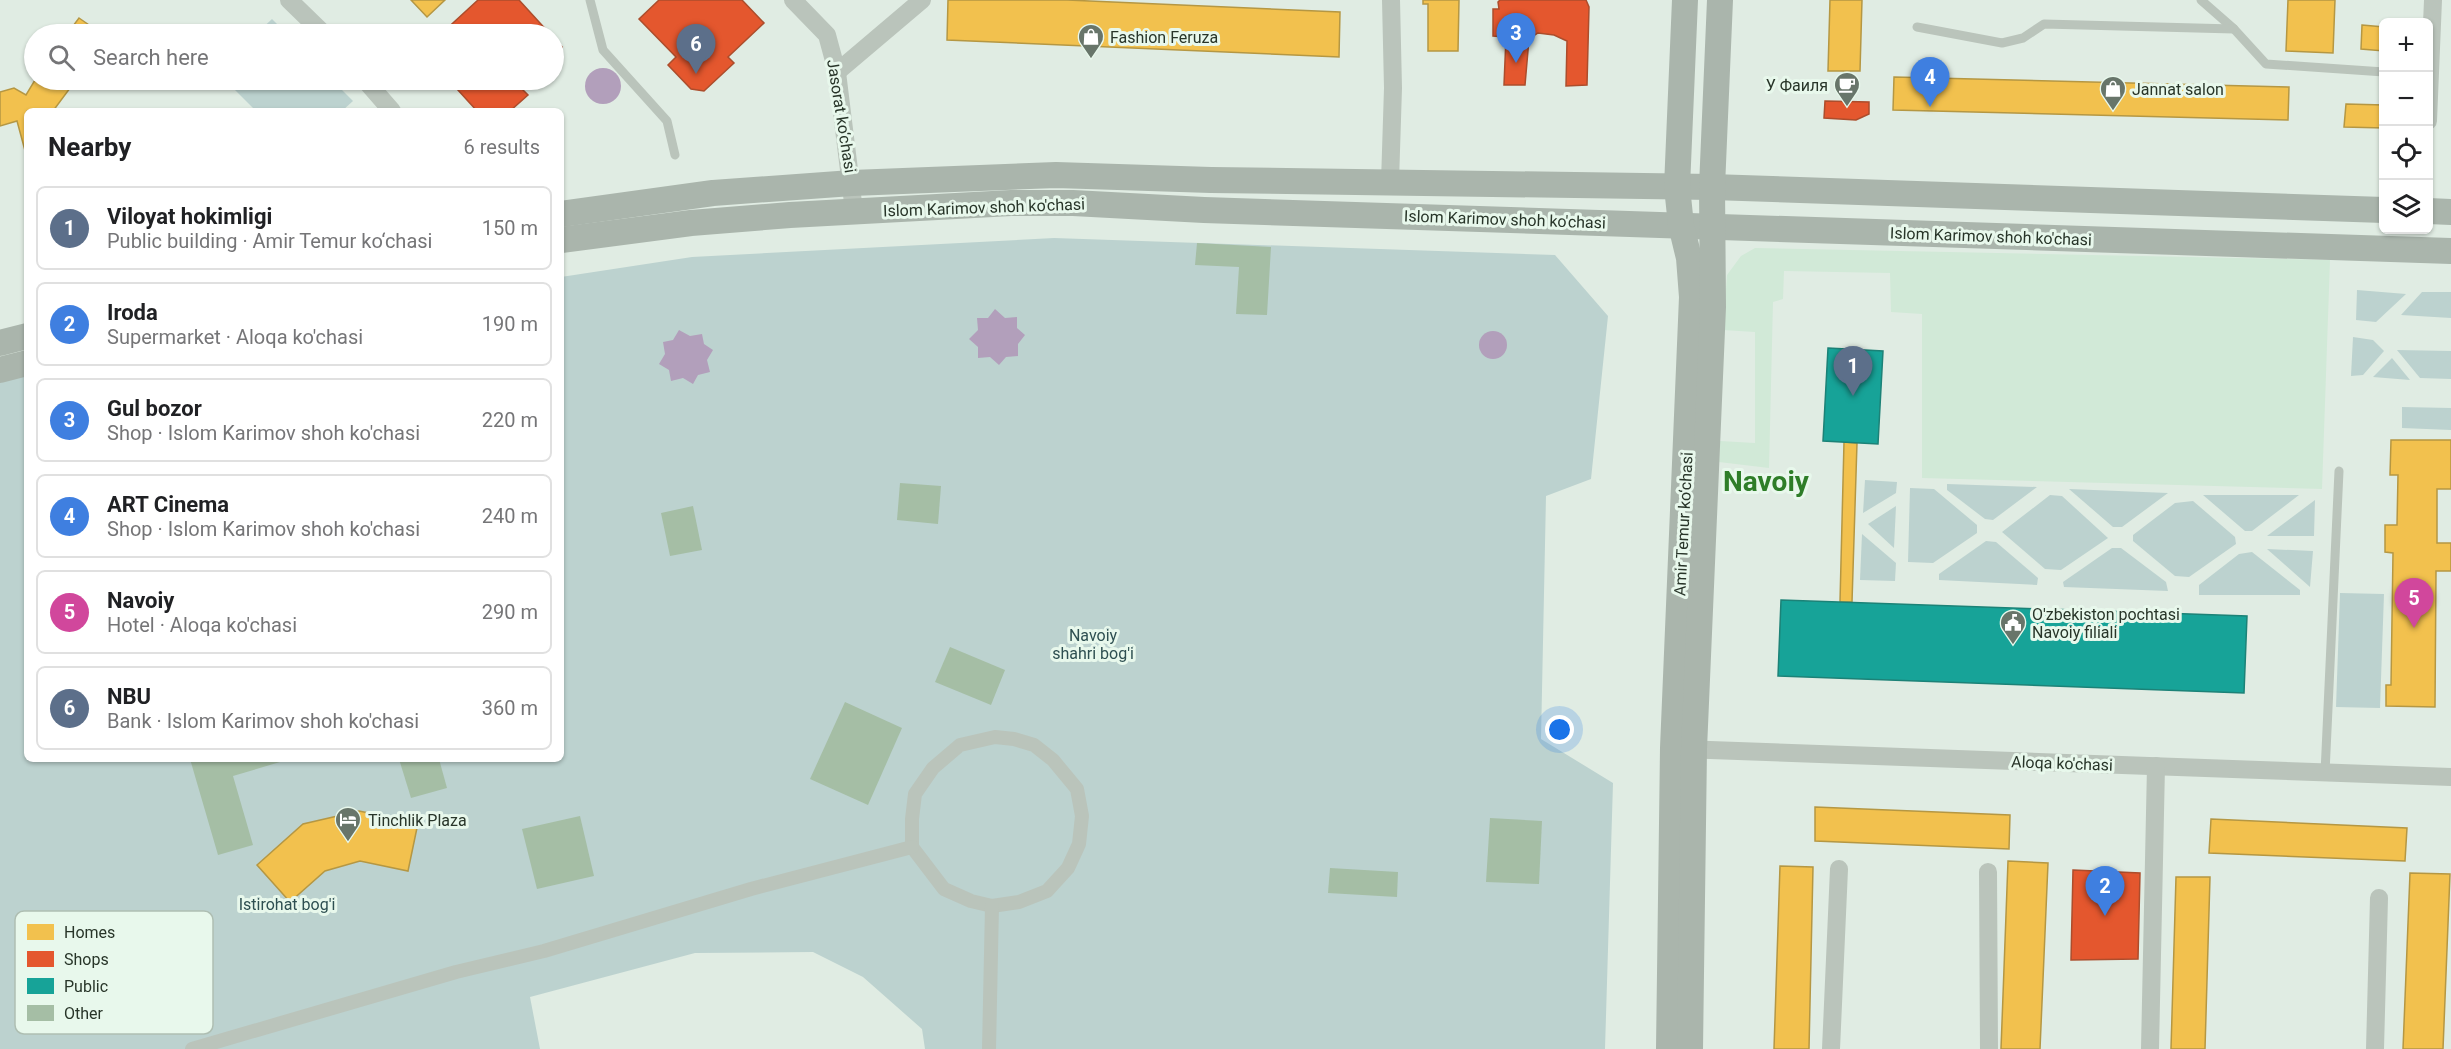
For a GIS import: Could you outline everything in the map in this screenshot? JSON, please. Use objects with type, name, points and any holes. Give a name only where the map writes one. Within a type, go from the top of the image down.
[{"type":"main road","name":"Amir Temur ko‘chasi","points":[[1685,0],[1677,187],[1689,258],[1692,297],[1684,749],[1690,1049]]},
{"type":"main road","name":"Amir Temur ko‘chasi","points":[[1669,1049],[1684,749],[1713,307],[1712,187],[1720,0]]},
{"type":"main road","name":"Islom Karimov shoh ko'chasi","points":[[564,214],[713,193],[852,183],[1056,175],[1712,187],[2379,210]]},
{"type":"main road","name":"Islom Karimov shoh ko'chasi","points":[[564,240],[691,223],[854,211],[1011,203],[1072,203],[1204,210],[2451,251]]},
{"type":"main road","points":[[2433,211],[2451,212]]},
{"type":"main road","points":[[0,344],[24,337]]},
{"type":"main road","points":[[0,370],[24,364]]},
{"type":"street","points":[[289,0],[314,24]]},
{"type":"street","name":"Jasorat ko‘chasi","points":[[793,0],[827,35],[837,72],[854,211]]},
{"type":"street","points":[[837,72],[922,0]]},
{"type":"street","points":[[1390,182],[1393,88],[1391,0]]},
{"type":"street","points":[[2429,72],[2433,0]]},
{"type":"street","points":[[374,90],[389,108]]},
{"type":"street","points":[[995,737],[1014,739],[1034,745],[1053,759],[1077,789],[1082,816],[1079,844],[1068,868],[1047,891],[1019,902],[992,906],[971,901],[944,889],[912,847],[915,794],[933,768],[960,745],[995,737]]},
{"type":"street","name":"Aloqa ko'chasi","points":[[1684,749],[2451,777]]},
{"type":"street","points":[[2150,1049],[2156,766]]},
{"type":"street","points":[[192,1049],[456,972],[544,951],[751,889],[912,847]]},
{"type":"street","points":[[1831,1049],[1839,869]]},
{"type":"street","points":[[1988,872],[1989,1049]]},
{"type":"street","points":[[2375,1049],[2379,898]]},
{"type":"street","points":[[989,1049],[992,906]]},
{"type":"lane","points":[[590,0],[603,50],[667,121],[675,155]]},
{"type":"lane","points":[[2201,0],[2234,29],[2266,64],[2379,72]]},
{"type":"lane","points":[[1917,27],[2002,43],[2023,38],[2044,24],[2234,29]]},
{"type":"lane","points":[[2325,773],[2339,471]]},
{"type":"green space","points":[[272,19],[277,24],[267,24]]},
{"type":"green space","points":[[235,90],[342,90],[353,101],[345,108],[253,108]]},
{"type":"green space","name":"Navoiy shahri bog'i","points":[[1054,238],[1555,255],[1608,316],[1591,479],[1546,496],[1541,739],[1613,783],[1605,1049],[925,1049],[922,1029],[863,977],[813,952],[695,953],[530,997],[540,1049],[0,1049],[0,377],[24,371],[24,762],[564,762],[564,277],[692,257]]},
{"type":"green space","points":[[2357,290],[2406,294],[2376,322],[2356,320]]},
{"type":"green space","points":[[2422,292],[2451,292],[2451,318],[2401,315]]},
{"type":"green space","points":[[2353,337],[2373,340],[2384,351],[2363,375],[2351,376]]},
{"type":"green space","points":[[2397,350],[2451,351],[2451,379],[2420,378]]},
{"type":"green space","points":[[2392,358],[2410,380],[2373,377]]},
{"type":"green space","points":[[2402,407],[2451,408],[2451,430],[2402,428]]},
{"type":"green space","points":[[1865,480],[1897,482],[1896,493],[1863,513]]},
{"type":"green space","points":[[1947,484],[2037,487],[1993,520],[1985,519],[1947,490]]},
{"type":"green space","points":[[1910,488],[1934,489],[1977,525],[1977,533],[1933,563],[1908,562]]},
{"type":"green space","points":[[2069,489],[2168,493],[2122,527],[2113,527]]},
{"type":"green space","points":[[2050,495],[2062,496],[2108,538],[2061,570],[2045,569],[2002,532]]},
{"type":"green space","points":[[2203,495],[2299,495],[2252,531],[2245,531]]},
{"type":"green space","points":[[2315,500],[2314,536],[2267,536]]},
{"type":"green space","points":[[2193,501],[2235,537],[2236,544],[2189,577],[2175,576],[2133,541],[2133,535],[2175,503]]},
{"type":"green space","points":[[1896,506],[1894,548],[1868,524]]},
{"type":"green space","points":[[1862,534],[1896,563],[1895,581],[1860,580]]},
{"type":"green space","points":[[1986,541],[1996,542],[2038,578],[2037,585],[1939,580],[1939,574]]},
{"type":"green space","points":[[2112,548],[2121,548],[2166,582],[2168,591],[2064,587],[2063,582]]},
{"type":"green space","points":[[2267,549],[2313,551],[2310,587]]},
{"type":"green space","points":[[2252,552],[2300,590],[2300,595],[2199,595],[2199,585],[2239,554]]},
{"type":"green space","points":[[2340,593],[2384,594],[2380,708],[2336,707]]},
{"type":"shaded area","points":[[603,68],[616,73],[621,86],[616,99],[603,104],[590,99],[585,86],[590,73]]},
{"type":"shaded area","points":[[1755,248],[2330,260],[2322,489],[1922,478],[1922,314],[1891,312],[1890,273],[1784,271],[1783,299],[1773,302],[1769,468],[1719,462],[1720,441],[1755,443],[1755,332],[1723,330],[1727,275],[1741,256]]},
{"type":"shaded area","points":[[995,309],[1005,318],[1017,317],[1017,328],[1025,335],[1018,344],[1018,356],[1006,357],[999,365],[990,357],[978,358],[978,347],[969,339],[978,330],[977,318],[988,318]]},
{"type":"shaded area","points":[[679,330],[690,336],[702,334],[704,344],[713,350],[707,360],[710,372],[698,375],[693,384],[683,378],[671,381],[669,370],[659,364],[665,354],[663,342],[673,340]]},
{"type":"shaded area","points":[[1493,331],[1503,335],[1507,345],[1503,355],[1493,359],[1483,355],[1479,345],[1483,335]]},
{"type":"building: Homes","points":[[411,0],[445,0],[427,17]]},
{"type":"building: Homes","points":[[948,0],[1067,0],[1340,12],[1339,57],[947,40]]},
{"type":"building: Homes","points":[[1423,0],[1459,0],[1458,51],[1428,51],[1428,4],[1423,4]]},
{"type":"building: Homes","points":[[1830,0],[1862,0],[1860,71],[1828,71]]},
{"type":"building: Homes","points":[[2288,0],[2335,0],[2333,53],[2286,51]]},
{"type":"building: Homes","points":[[79,18],[88,24],[74,24]]},
{"type":"building: Homes","points":[[2362,25],[2379,27],[2379,51],[2361,49]]},
{"type":"building: Homes","points":[[1894,77],[2289,87],[2288,120],[1893,110]]},
{"type":"building: Homes","points":[[14,88],[26,95],[29,90],[69,90],[55,108],[24,108],[24,147],[17,121],[0,126],[0,92]]},
{"type":"building: Homes","points":[[2346,104],[2379,105],[2379,128],[2344,127]]},
{"type":"building: Homes","points":[[2391,440],[2451,440],[2451,489],[2437,489],[2437,543],[2451,543],[2451,571],[2436,571],[2435,707],[2386,706],[2386,685],[2391,685],[2393,553],[2385,552],[2385,525],[2397,525],[2398,475],[2390,475]]},
{"type":"building: Homes","points":[[1844,442],[1857,443],[1852,602],[1840,602]]},
{"type":"building: Homes","points":[[1815,807],[2010,815],[2009,849],[1815,841]]},
{"type":"building: Homes","name":"Tinchlik Plaza","points":[[359,811],[418,823],[408,871],[360,861],[325,871],[290,902],[257,865],[303,824]]},
{"type":"building: Homes","points":[[2211,819],[2407,828],[2405,861],[2209,853]]},
{"type":"building: Homes","points":[[2008,861],[2048,863],[2040,1049],[2001,1049]]},
{"type":"building: Homes","points":[[1780,866],[1813,867],[1809,1049],[1774,1049]]},
{"type":"building: Homes","points":[[2410,873],[2450,874],[2443,1049],[2403,1049]]},
{"type":"building: Homes","points":[[2176,877],[2210,877],[2205,1049],[2171,1049]]},
{"type":"building: Shops","points":[[478,0],[519,0],[541,24],[452,24]]},
{"type":"building: Shops","points":[[659,0],[742,0],[764,23],[728,57],[734,63],[704,91],[691,89],[668,65],[676,57],[639,19]]},
{"type":"building: Shops","points":[[1500,0],[1586,0],[1589,7],[1587,85],[1566,86],[1567,41],[1554,35],[1538,33],[1529,39],[1525,85],[1504,85],[1506,37],[1493,36],[1493,9],[1499,9]]},
{"type":"building: Shops","points":[[458,90],[523,90],[528,95],[513,108],[474,108]]},
{"type":"building: Shops","name":"У Фаиля","points":[[1825,101],[1869,102],[1869,114],[1856,120],[1824,118]]},
{"type":"building: Shops","points":[[2073,870],[2140,873],[2138,959],[2071,960]]},
{"type":"building: Public","points":[[1828,348],[1883,351],[1878,444],[1823,441]]},
{"type":"building: Public","name":"O'zbekiston pochtasi Navoiy filiali","points":[[1781,600],[2247,616],[2244,693],[1778,676]]},
{"type":"building: Other","points":[[1197,243],[1271,247],[1267,315],[1236,314],[1239,267],[1195,265]]},
{"type":"building: Other","points":[[900,483],[941,486],[938,524],[897,520]]},
{"type":"building: Other","points":[[693,506],[702,550],[670,556],[661,513]]},
{"type":"building: Other","points":[[950,647],[1005,670],[991,705],[935,682]]},
{"type":"building: Other","points":[[845,702],[902,728],[868,805],[810,779]]},
{"type":"building: Other","points":[[191,762],[280,762],[233,776],[253,845],[218,855]]},
{"type":"building: Other","points":[[400,762],[440,762],[447,788],[411,798]]},
{"type":"building: Other","points":[[580,816],[594,876],[537,889],[522,829]]},
{"type":"building: Other","points":[[1490,818],[1542,821],[1539,884],[1486,882]]},
{"type":"building: Other","points":[[1330,868],[1398,872],[1397,897],[1328,893]]},
{"type":"place","name":"Fashion Feruza","points":[[1091,60]]},
{"type":"place","name":"Gul bozor","points":[[1516,63]]},
{"type":"place","name":"NBU","points":[[696,74]]},
{"type":"place","name":"ART Cinema","points":[[1930,107]]},
{"type":"place","name":"У Фаиля","points":[[1847,108]]},
{"type":"place","name":"Jannat salon","points":[[2113,112]]},
{"type":"place","name":"Viloyat hokimligi","points":[[1853,396]]},
{"type":"place","name":"Navoiy","points":[[2414,628]]},
{"type":"place","name":"O'zbekiston pochtasi Navoiy filiali","points":[[2013,646]]},
{"type":"place","name":"Tinchlik Plaza","points":[[348,843]]},
{"type":"place","name":"Iroda","points":[[2105,916]]},
{"type":"district","name":"Navoiy","points":[[1766,481]]},
{"type":"park label","name":"Istirohat bog'i","points":[[287,904]]}]
